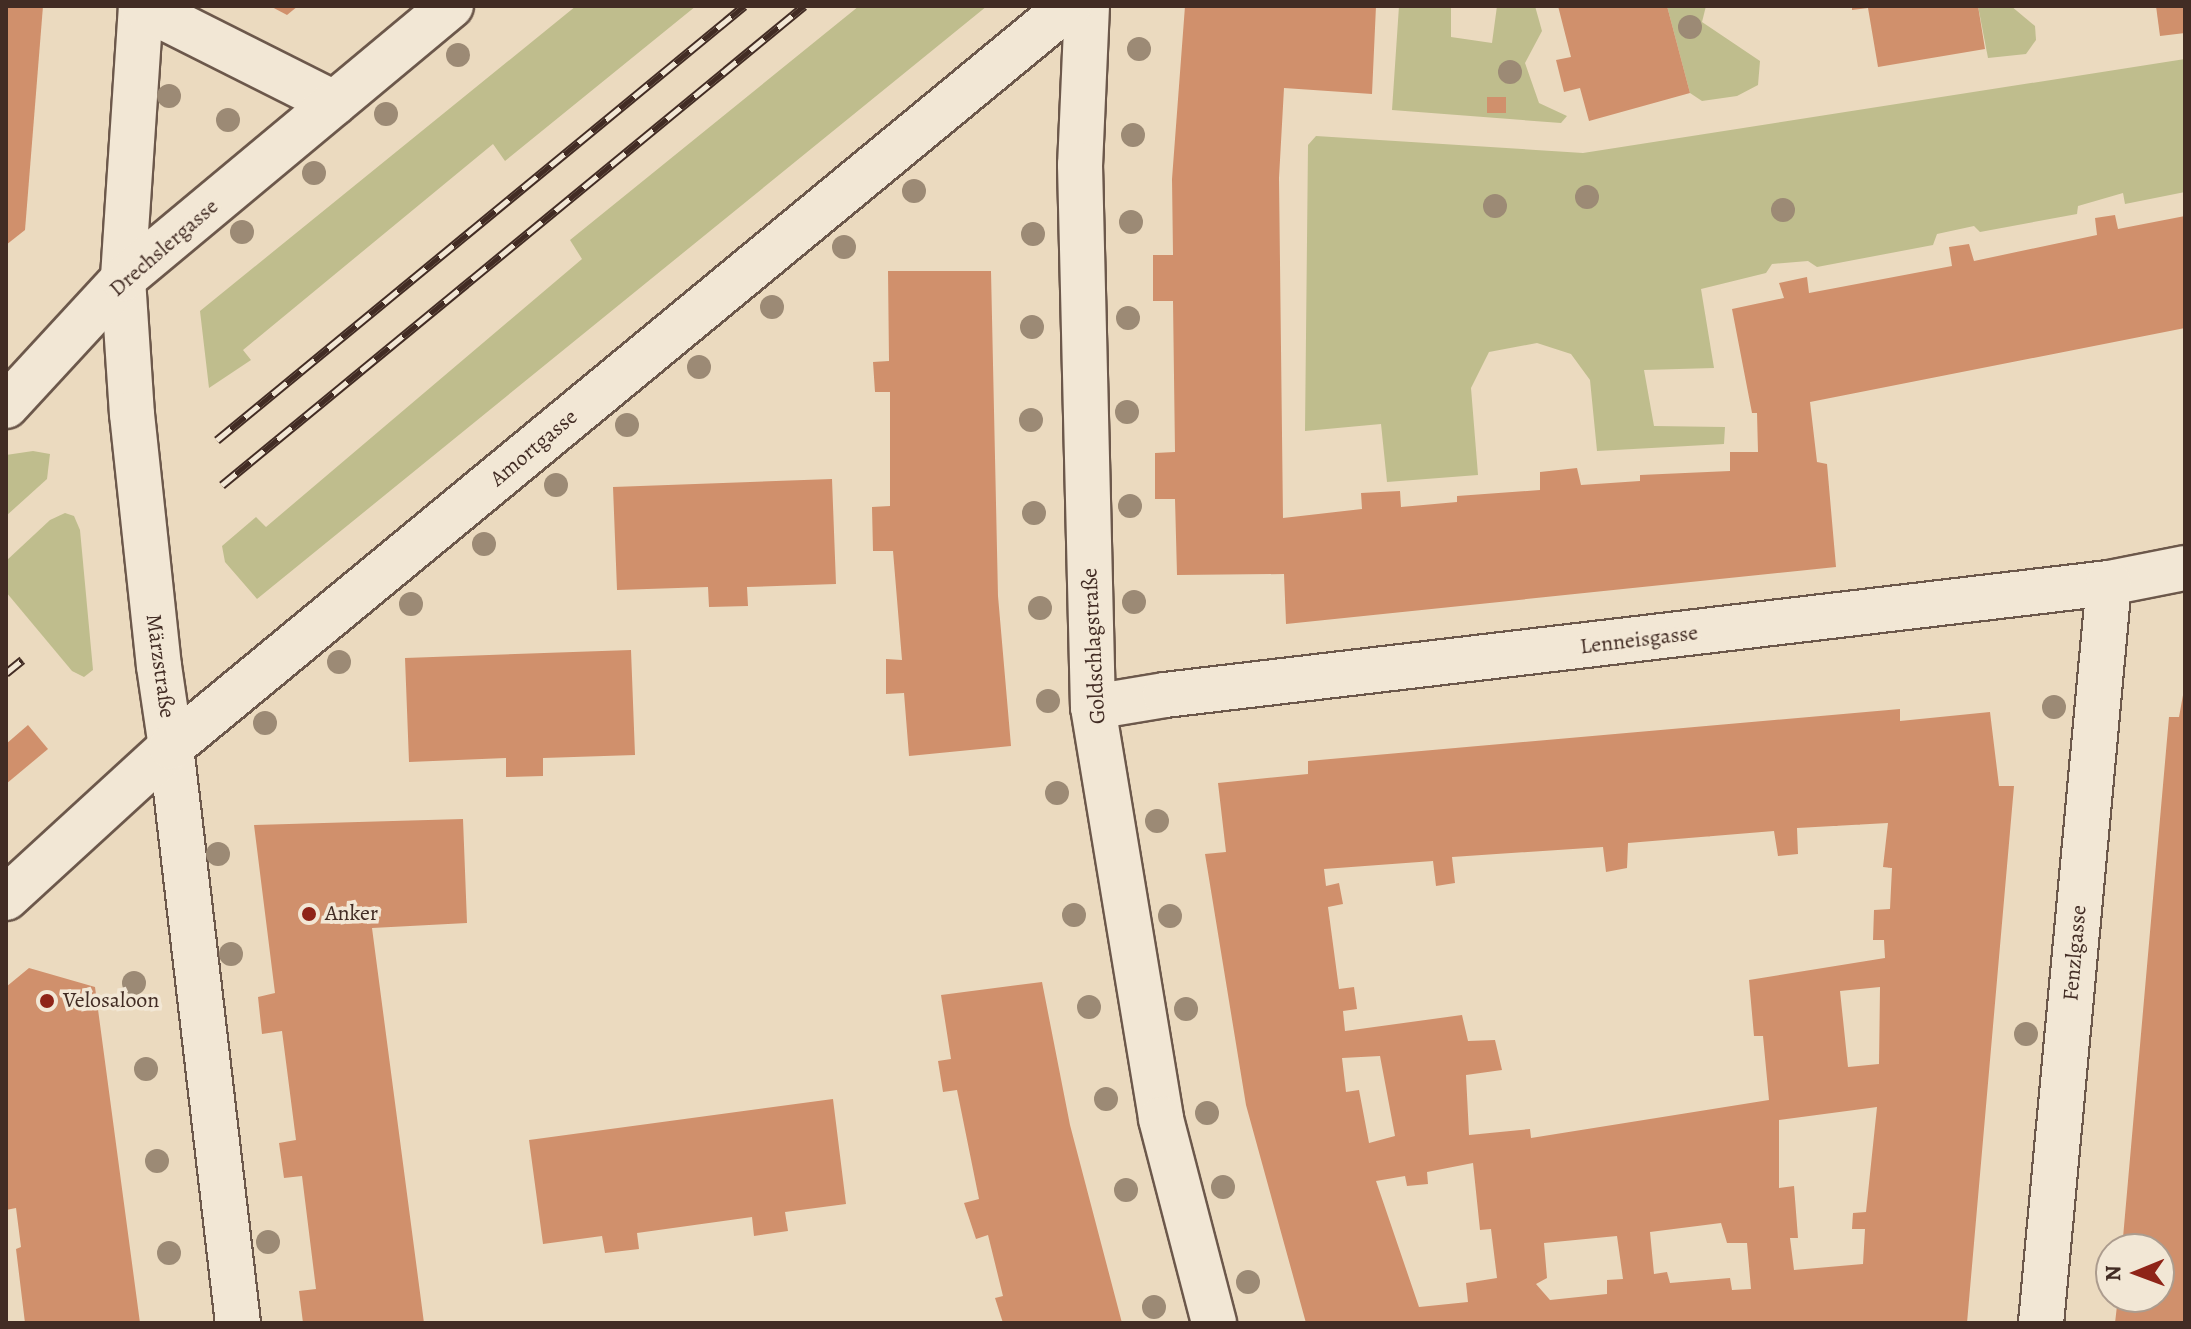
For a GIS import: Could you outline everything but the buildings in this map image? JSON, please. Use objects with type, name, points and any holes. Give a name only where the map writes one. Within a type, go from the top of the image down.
[{"type":"street","points":[[141,6],[334,103]]},
{"type":"street","name":"Märzstraße","points":[[141,6],[123,279],[137,461],[159,666],[238,1323]]},
{"type":"street","name":"Drechslergasse","points":[[6,406],[123,279],[451,6]]},
{"type":"street","name":"Amortgasse","points":[[6,898],[171,747],[1069,6]]},
{"type":"street","name":"Goldschlagstraße","points":[[1087,6],[1080,165],[1093,707],[1161,1119],[1214,1323]]},
{"type":"street","name":"Lenneisgasse","points":[[1093,707],[1165,695],[2109,583],[2185,568]]},
{"type":"street","name":"Fenzlgasse","points":[[2041,1323],[2109,583]]},
{"type":"shaded area","points":[[576,6],[696,6],[505,161],[493,144],[243,350],[251,360],[209,388],[200,311]]},
{"type":"shaded area","points":[[859,6],[987,6],[257,599],[225,562],[222,546],[256,517],[266,527],[582,259],[570,240]]},
{"type":"shaded area","points":[[1399,6],[1451,6],[1451,37],[1492,43],[1497,6],[1535,6],[1542,31],[1525,63],[1539,103],[1567,116],[1561,123],[1392,110]]},
{"type":"shaded area","points":[[1667,6],[1706,6],[1702,22],[1760,61],[1758,85],[1737,96],[1702,101],[1690,93]]},
{"type":"shaded area","points":[[1978,6],[2011,6],[2035,26],[2036,40],[2026,54],[1988,58]]},
{"type":"shaded area","points":[[2185,59],[2185,192],[2125,204],[2123,193],[2078,206],[2077,214],[1980,232],[1974,226],[1937,234],[1933,245],[1817,267],[1808,261],[1772,264],[1766,273],[1701,289],[1714,368],[1644,370],[1654,426],[1725,427],[1724,444],[1597,451],[1590,380],[1571,354],[1537,343],[1489,352],[1471,388],[1478,475],[1387,482],[1381,424],[1305,431],[1308,145],[1316,136],[1583,153]]},
{"type":"shaded area","points":[[33,451],[50,454],[47,479],[6,516],[6,455]]},
{"type":"shaded area","points":[[65,513],[74,516],[80,530],[93,670],[84,677],[72,671],[6,592],[6,561],[50,520]]},
{"type":"railway","points":[[217,440],[744,6]]},
{"type":"railway","points":[[222,485],[804,6]]},
{"type":"railway","points":[[6,673],[22,660]]},
{"type":"place","name":"Anker","points":[[309,914]]},
{"type":"place","name":"Velosaloon","points":[[47,1001]]}]
